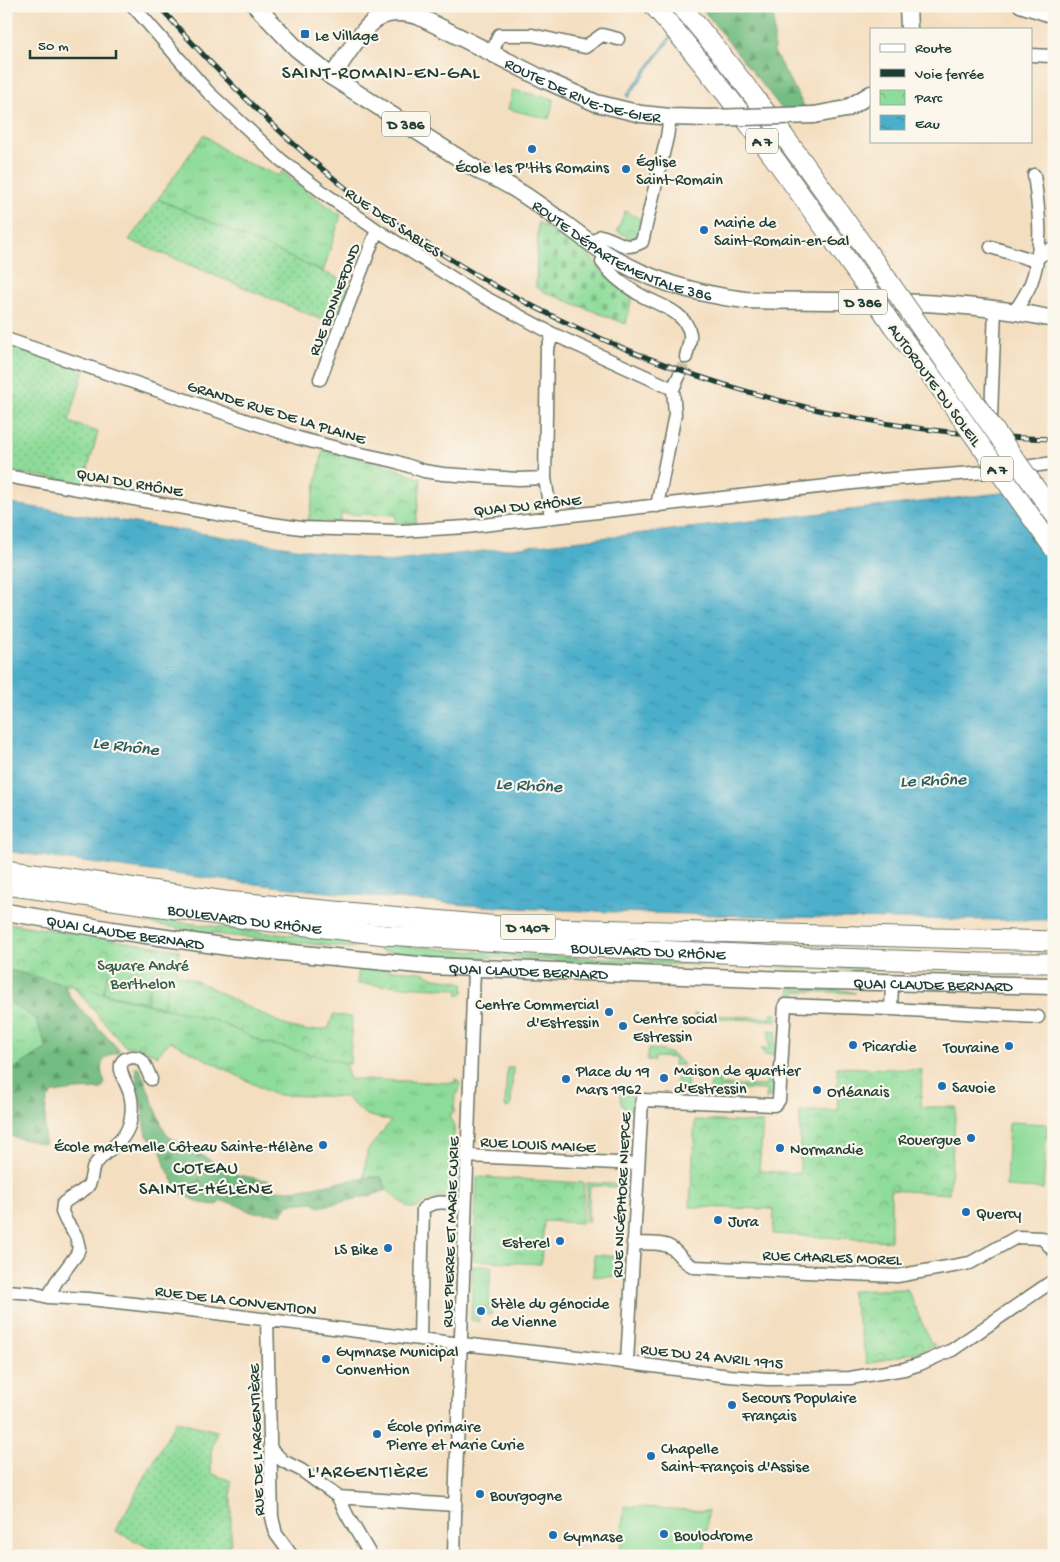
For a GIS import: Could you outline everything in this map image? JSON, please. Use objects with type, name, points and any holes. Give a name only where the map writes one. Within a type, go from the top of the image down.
[{"type":"highway","name":"AUTOROUTE DU SOLEIL","points":[[654,6],[698,57],[763,141],[893,326],[1054,549]]},
{"type":"highway","name":"AUTOROUTE DU SOLEIL","points":[[681,6],[781,130],[1054,514]]},
{"type":"highway","name":"BOULEVARD DU RHÔNE","points":[[6,869],[225,901],[511,927],[1054,941]]},
{"type":"highway","name":"BOULEVARD DU RHÔNE","points":[[6,885],[385,935],[566,946],[808,957],[1054,964]]},
{"type":"main road","name":"ROUTE DÉPARTEMENTALE 386","points":[[256,6],[296,48],[332,77],[481,172],[504,183],[628,267],[673,284],[713,296],[745,300],[936,304],[1015,310],[1054,319]]},
{"type":"main road","points":[[908,6],[909,28]]},
{"type":"main road","name":"ROUTE DE RIVE-DE-GIER","points":[[332,77],[365,28],[372,21],[404,10],[545,80],[596,103],[641,114],[709,118],[814,115],[846,109],[870,95]]},
{"type":"main road","name":"QUAI CLAUDE BERNARD","points":[[6,912],[228,947],[474,969],[892,984],[1054,986]]},
{"type":"street","name":"RUE DES SABLES","points":[[133,6],[208,92],[252,134],[305,180],[377,230],[473,291],[553,334],[673,389]]},
{"type":"street","points":[[1020,6],[1054,17]]},
{"type":"street","points":[[492,53],[499,35],[532,35],[584,47],[602,35],[618,39]]},
{"type":"street","points":[[1032,55],[1050,56],[1054,53]]},
{"type":"street","points":[[592,243],[602,236],[610,238],[626,247],[642,242],[670,117]]},
{"type":"street","points":[[1015,310],[1031,282],[1036,259],[1039,230],[1034,175]]},
{"type":"street","name":"RUE BONNEFOND","points":[[320,379],[377,230]]},
{"type":"street","points":[[991,247],[1036,259],[1054,247]]},
{"type":"street","points":[[606,253],[602,262],[607,270],[636,293],[679,315],[687,325],[691,336],[686,357]]},
{"type":"street","points":[[990,417],[995,308]]},
{"type":"street","points":[[551,517],[545,478],[547,350],[553,334]]},
{"type":"street","name":"GRANDE RUE DE LA PLAINE","points":[[6,339],[298,438],[394,461],[424,471],[518,479],[545,478]]},
{"type":"street","points":[[658,506],[676,414],[673,389],[679,376]]},
{"type":"street","name":"QUAI DU RHÔNE","points":[[6,476],[301,528],[410,531],[658,506],[990,467],[1054,463]]},
{"type":"street","name":"RUE PIERRE ET MARIE CURIE","points":[[454,1556],[474,969]]},
{"type":"street","points":[[891,1009],[892,984]]},
{"type":"street","name":"RUE NICÉPHORE NIEPCE","points":[[627,1362],[642,1100],[778,1104],[785,1005],[1038,1017]]},
{"type":"street","points":[[48,1297],[56,1282],[77,1254],[79,1248],[76,1236],[62,1212],[63,1204],[68,1198],[81,1192],[88,1186],[93,1166],[103,1155],[119,1144],[125,1135],[131,1118],[131,1101],[120,1068],[122,1063],[132,1057],[138,1057],[143,1060],[151,1079]]},
{"type":"street","name":"RUE LOUIS MAIGE","points":[[468,1156],[637,1164]]},
{"type":"street","points":[[420,1338],[423,1209],[428,1204],[435,1203],[466,1204]]},
{"type":"street","name":"RUE CHARLES MOREL","points":[[633,1243],[663,1245],[672,1248],[684,1262],[694,1267],[897,1276],[970,1263],[1017,1237],[1042,1238],[1054,1251]]},
{"type":"street","name":"RUE DU 24 AVRIL 1915","points":[[461,1343],[768,1380],[850,1378],[904,1369],[937,1358],[952,1350],[1054,1280]]},
{"type":"street","name":"RUE DE LA CONVENTION","points":[[6,1290],[48,1297],[89,1299],[267,1318],[461,1343]]},
{"type":"street","name":"RUE DE L'ARGENTIÈRE","points":[[267,1318],[272,1517],[276,1534],[292,1556]]},
{"type":"street","points":[[271,1449],[283,1461],[301,1470],[338,1498],[370,1556]]},
{"type":"street","points":[[338,1498],[455,1505]]},
{"type":"green space","points":[[700,6],[757,6],[774,18],[774,52],[805,108],[782,109]]},
{"type":"green space","points":[[513,90],[554,99],[549,119],[508,109]]},
{"type":"green space","points":[[204,134],[231,156],[279,176],[282,171],[300,187],[341,215],[323,272],[158,199]]},
{"type":"green space","points":[[158,199],[351,284],[335,325],[129,240]]},
{"type":"green space","points":[[625,211],[640,219],[638,235],[632,239],[617,231]]},
{"type":"green space","points":[[538,222],[587,252],[601,271],[632,296],[626,324],[536,287]]},
{"type":"green space","points":[[6,344],[84,370],[69,422],[98,432],[84,483],[6,471]]},
{"type":"green space","points":[[323,450],[389,466],[421,479],[416,523],[396,524],[396,515],[341,514],[340,522],[308,521]]},
{"type":"green space","points":[[146,918],[267,933],[462,951],[567,957],[905,968],[904,971],[427,955],[381,951],[377,946],[360,945],[351,948],[223,935],[145,923]]},
{"type":"green space","name":"Square André Berthelon","points":[[6,923],[180,950],[176,973],[208,986],[287,1026],[308,1031],[329,1028],[333,1015],[352,1017],[350,1064],[262,1042],[214,1020],[6,969]]},
{"type":"green space","points":[[79,964],[98,992],[165,1008],[169,985],[350,1064],[346,1064],[349,1080],[455,1083],[455,1078],[460,1087],[455,1095],[454,1113],[450,1114],[450,1119],[454,1124],[454,1137],[459,1143],[457,1191],[452,1195],[424,1202],[417,1208],[409,1208],[387,1190],[381,1177],[364,1177],[367,1151],[391,1121],[366,1115],[345,1097],[275,1095],[170,1041],[157,1056],[143,1048],[125,1046],[77,991],[75,987]]},
{"type":"green space","points":[[359,968],[423,972],[434,978],[458,981],[463,984],[464,992],[458,996],[458,989],[357,984]]},
{"type":"green space","points":[[6,969],[64,984],[70,997],[120,1051],[108,1056],[102,1063],[101,1067],[105,1083],[101,1089],[54,1093],[48,1099],[44,1144],[6,1135],[6,1074],[47,1048],[36,1019],[6,1000]]},
{"type":"green space","points":[[108,974],[149,983],[145,1002],[103,993]]},
{"type":"green space","points":[[152,982],[168,985],[163,1007],[147,1004]]},
{"type":"green space","points":[[790,988],[843,990],[856,993],[796,991],[795,1000],[789,999]]},
{"type":"green space","points":[[6,1000],[36,1019],[47,1049],[6,1074]]},
{"type":"green space","points":[[772,1012],[777,1015],[777,1021],[694,1017],[694,1014],[771,1018]]},
{"type":"green space","points":[[769,1030],[776,1031],[775,1055],[765,1055],[761,1049],[769,1049]]},
{"type":"green space","points":[[648,1049],[672,1054],[683,1065],[674,1065],[675,1058],[655,1057],[654,1061],[647,1060]]},
{"type":"green space","points":[[137,1066],[140,1069],[164,1130],[170,1138],[238,1175],[270,1181],[270,1190],[298,1189],[353,1179],[381,1177],[387,1190],[319,1207],[313,1202],[288,1204],[282,1214],[251,1212],[235,1204],[221,1201],[217,1205],[200,1203],[179,1192],[165,1165],[160,1147],[147,1136],[135,1068]]},
{"type":"green space","points":[[837,1067],[922,1070],[921,1107],[956,1107],[949,1194],[891,1190],[891,1241],[773,1234],[774,1209],[690,1207],[695,1120],[763,1123],[759,1171],[800,1173],[800,1111],[838,1111]]},
{"type":"green space","points":[[507,1068],[513,1068],[511,1104],[508,1108],[505,1107]]},
{"type":"green space","points":[[677,1069],[688,1069],[687,1093],[671,1092],[671,1090],[676,1089]]},
{"type":"green space","points":[[719,1076],[719,1085],[766,1086],[767,1078],[774,1083],[774,1093],[766,1100],[766,1090],[719,1088],[718,1097],[712,1092],[710,1086],[712,1080]]},
{"type":"green space","points":[[621,1093],[629,1093],[633,1097],[633,1108],[630,1111],[624,1109],[622,1105]]},
{"type":"green space","points":[[1009,1122],[1047,1124],[1043,1189],[1006,1187]]},
{"type":"green space","points":[[477,1177],[584,1183],[582,1223],[544,1221],[541,1264],[473,1260]]},
{"type":"green space","points":[[587,1183],[616,1184],[616,1187],[590,1186],[588,1223],[585,1221]]},
{"type":"green space","points":[[594,1255],[622,1256],[621,1277],[593,1276]]},
{"type":"green space","points":[[473,1266],[491,1266],[489,1303],[491,1304],[491,1315],[487,1315],[486,1307],[477,1307],[476,1317],[479,1317],[479,1322],[471,1320]]},
{"type":"green space","points":[[907,1289],[930,1341],[935,1345],[917,1352],[867,1364],[850,1291]]},
{"type":"green space","points":[[176,1421],[217,1431],[211,1452],[211,1473],[231,1481],[231,1544],[209,1556],[152,1556],[152,1549],[115,1531]]},
{"type":"green space","name":"Boulodrome","points":[[624,1506],[708,1511],[704,1556],[620,1556]]},
{"type":"water","points":[[696,6],[702,6],[690,12],[628,98],[626,96],[689,11]]},
{"type":"water","name":"Le Rhône","points":[[1054,487],[1054,920],[776,917],[576,911],[468,905],[352,895],[237,882],[6,851],[6,503],[386,562]]},
{"type":"tunnel","points":[[679,376],[686,357]]},
{"type":"railway","points":[[159,6],[247,100],[343,186],[409,233],[491,283],[565,322],[643,356],[722,384],[804,406],[886,423],[970,434],[1054,439]]},
{"type":"railway","points":[[6,1548],[22,1556]]},
{"type":"place","name":"Le Village","points":[[305,34]]},
{"type":"place","name":"École les P'tits Romains","points":[[532,149]]},
{"type":"place","name":"Église Saint-Romain","points":[[626,169]]},
{"type":"place","name":"Mairie de Saint-Romain-en-Gal","points":[[704,230]]},
{"type":"place","name":"Centre Commercial d'Estressin","points":[[609,1012]]},
{"type":"place","name":"Centre social Estressin","points":[[623,1026]]},
{"type":"place","name":"Picardie","points":[[853,1045]]},
{"type":"place","name":"Touraine","points":[[1009,1046]]},
{"type":"place","name":"Maison de quartier d'Estressin","points":[[664,1078]]},
{"type":"place","name":"Place du 19 Mars 1962","points":[[566,1079]]},
{"type":"place","name":"Savoie","points":[[942,1086]]},
{"type":"place","name":"Orléanais","points":[[817,1090]]},
{"type":"place","name":"Rouergue","points":[[971,1138]]},
{"type":"place","name":"École maternelle Côteau Sainte-Hélène","points":[[323,1145]]},
{"type":"place","name":"Normandie","points":[[780,1148]]},
{"type":"place","name":"Quercy","points":[[966,1212]]},
{"type":"place","name":"Jura","points":[[718,1220]]},
{"type":"place","name":"Esterel","points":[[560,1241]]},
{"type":"place","name":"LS Bike","points":[[388,1248]]},
{"type":"place","name":"Stèle du génocide de Vienne","points":[[481,1311]]},
{"type":"place","name":"Gymnase Municipal Convention","points":[[326,1359]]},
{"type":"place","name":"Secours Populaire Français","points":[[732,1405]]},
{"type":"place","name":"École primaire Pierre et Marie Curie","points":[[377,1434]]},
{"type":"place","name":"Chapelle Saint-François d'Assise","points":[[651,1456]]},
{"type":"place","name":"Bourgogne","points":[[480,1494]]},
{"type":"place","name":"Boulodrome","points":[[664,1534]]},
{"type":"place","name":"Gymnase","points":[[553,1535]]},
{"type":"district","name":"SAINT-ROMAIN-EN-GAL","points":[[381,71]]},
{"type":"district","name":"COTEAU SAINTE-HÉLÈNE","points":[[206,1177]]},
{"type":"district","name":"L'ARGENTIÈRE","points":[[368,1471]]}]
